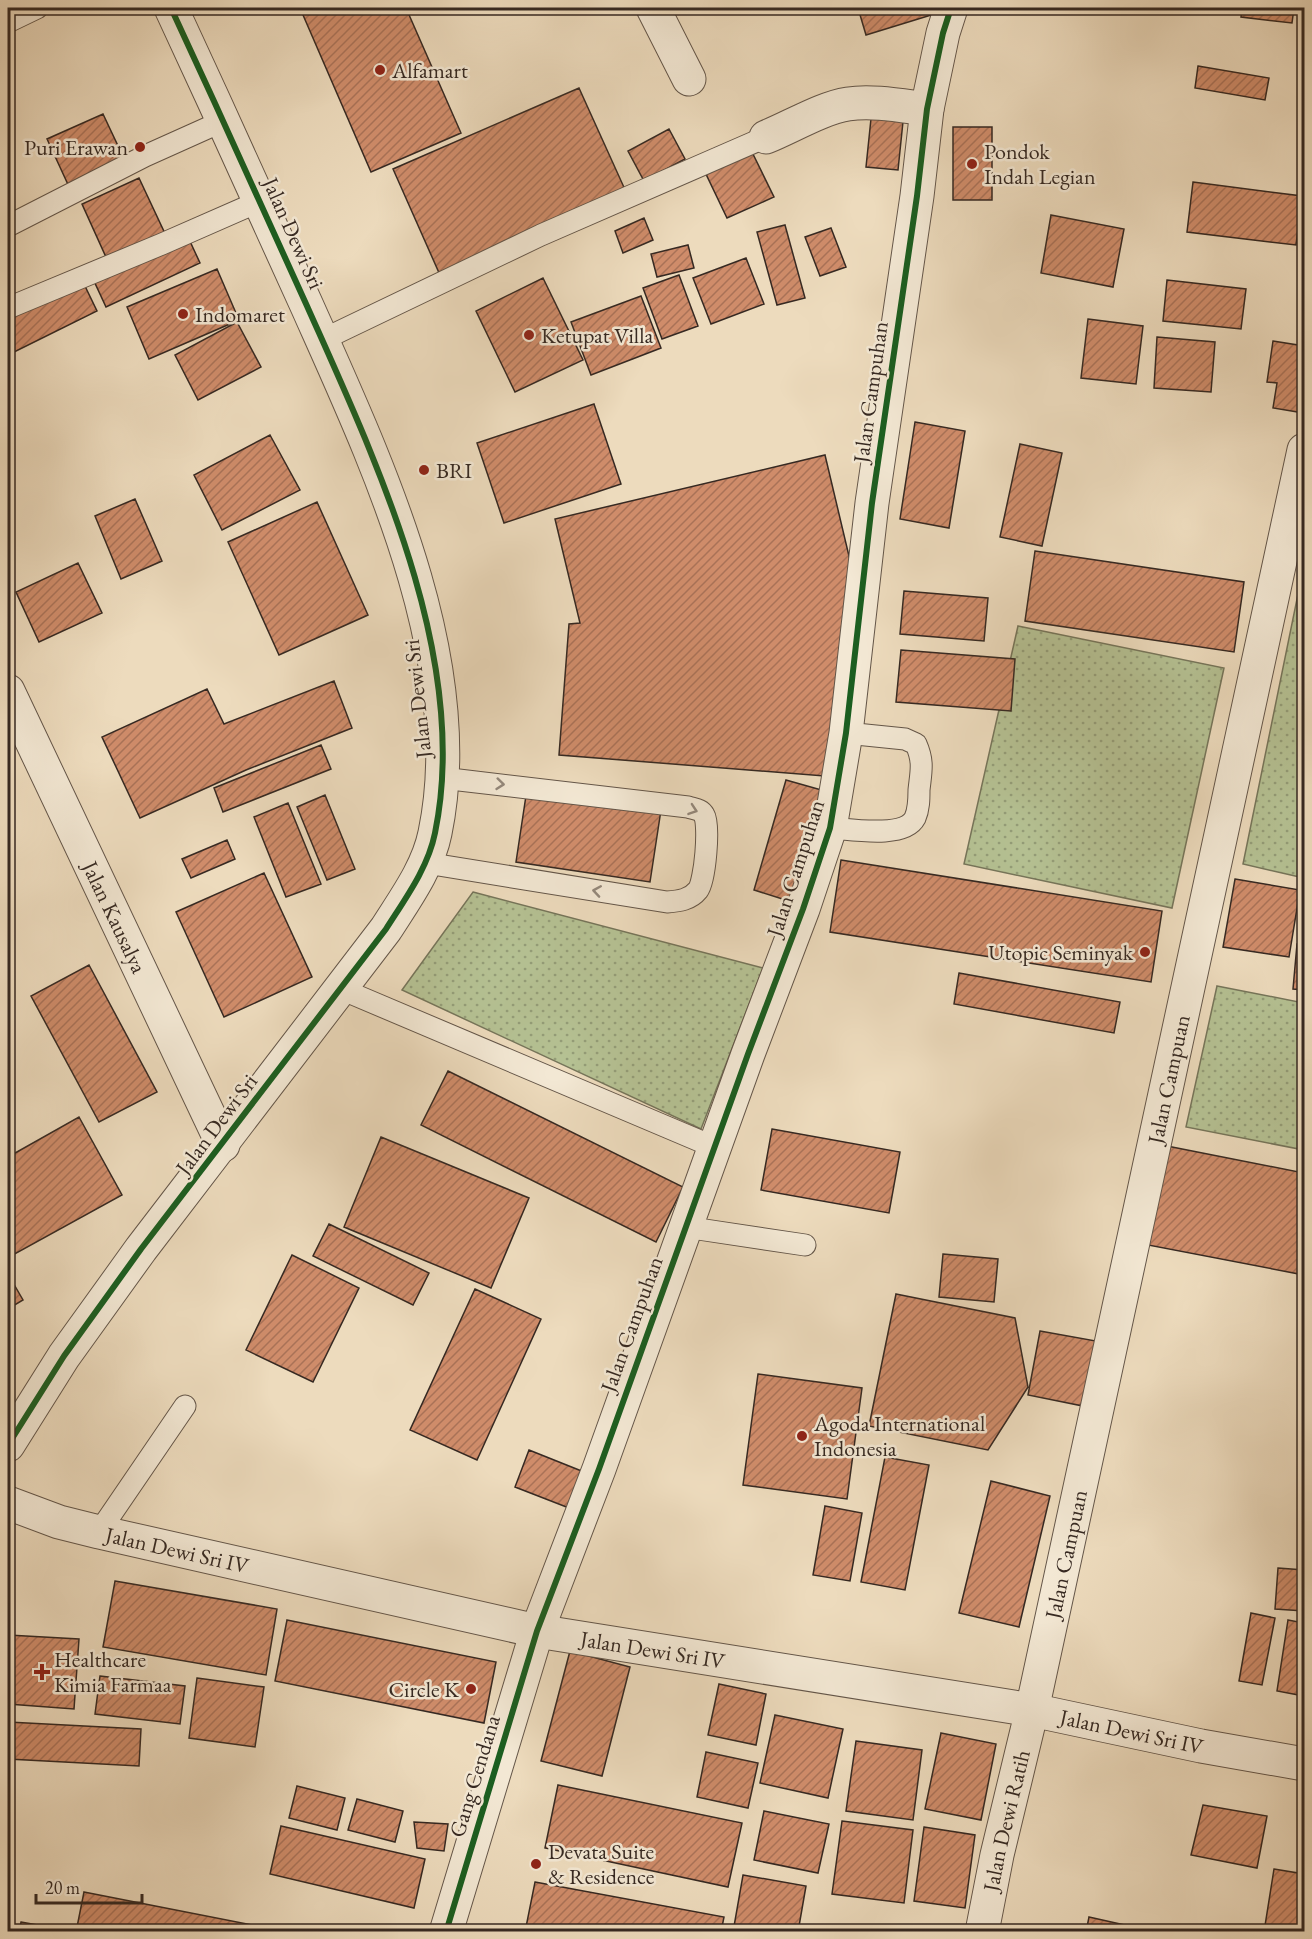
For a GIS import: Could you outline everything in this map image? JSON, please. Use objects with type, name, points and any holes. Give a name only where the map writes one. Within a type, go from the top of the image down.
[{"type":"street","name":"Jalan Dewi Sri","points":[[8,1445],[64,1356],[141,1249],[341,989],[411,891],[426,863],[435,834],[442,778],[442,724],[436,671],[425,610],[409,555],[387,495],[322,340],[171,8]]},
{"type":"street","points":[[653,8],[689,79]]},
{"type":"street","name":"Jalan Campuhan","points":[[537,1631],[599,1469],[714,1147],[803,909],[830,828],[846,733],[872,502],[917,196],[927,109],[943,33],[951,8]]},
{"type":"street","points":[[766,137],[833,108],[849,104],[887,104],[927,109]]},
{"type":"street","name":"Jalan Campuan","points":[[1032,1710],[1296,523],[1305,450]]},
{"type":"street","name":"Jalan Kausalya","points":[[8,691],[223,1145]]},
{"type":"street","name":"Jalan Dewi Sri IV","points":[[8,1503],[59,1522],[99,1533],[537,1631],[1032,1710],[1201,1746],[1305,1764]]},
{"type":"street","name":"Gang Cendana","points":[[446,1932],[537,1631]]},
{"type":"street","name":"Jalan Dewi Ratih","points":[[982,1932],[997,1855],[1032,1710]]},
{"type":"lane","points":[[8,22],[37,8]]},
{"type":"lane","points":[[8,226],[145,156],[223,121]]},
{"type":"lane","points":[[322,340],[540,235],[766,137]]},
{"type":"lane","points":[[8,308],[260,201]]},
{"type":"lane","points":[[830,828],[900,830],[914,820],[918,807],[922,757],[916,744],[905,739],[846,733]]},
{"type":"lane","points":[[426,863],[668,902],[686,900],[698,890],[702,878],[708,825],[705,816],[699,810],[442,778]]},
{"type":"lane","points":[[341,989],[714,1147]]},
{"type":"lane","points":[[685,1227],[805,1245]]},
{"type":"lane","points":[[99,1533],[185,1406]]},
{"type":"green space","points":[[1298,594],[1304,595],[1304,878],[1243,864]]},
{"type":"green space","points":[[1018,626],[1224,668],[1172,908],[964,864]]},
{"type":"green space","points":[[473,892],[763,968],[701,1129],[402,990]]},
{"type":"green space","points":[[1217,986],[1304,1003],[1304,1150],[1186,1127]]},
{"type":"building","name":"Alfamart","points":[[300,8],[406,8],[461,133],[371,172]]},
{"type":"building","points":[[858,8],[940,8],[941,12],[866,35]]},
{"type":"building","points":[[1242,8],[1294,8],[1292,23],[1241,17]]},
{"type":"building","points":[[1198,66],[1269,78],[1265,100],[1195,88]]},
{"type":"building","points":[[579,88],[627,194],[440,275],[393,169]]},
{"type":"building","points":[[872,109],[904,112],[898,170],[866,167]]},
{"type":"building","points":[[103,114],[127,165],[71,191],[47,139]]},
{"type":"building","name":"Pondok Indah Legian","points":[[953,127],[992,127],[992,200],[953,200]]},
{"type":"building","points":[[669,129],[685,159],[644,181],[628,151]]},
{"type":"building","points":[[751,150],[774,197],[727,218],[705,172]]},
{"type":"building","points":[[139,178],[168,240],[110,266],[82,204]]},
{"type":"building","points":[[1193,182],[1302,196],[1296,245],[1187,232]]},
{"type":"building","points":[[1051,215],[1124,229],[1113,287],[1041,273]]},
{"type":"building","points":[[644,218],[653,240],[623,253],[615,231]]},
{"type":"building","points":[[785,225],[805,298],[777,305],[757,232]]},
{"type":"building","points":[[831,228],[846,267],[820,276],[805,237]]},
{"type":"building","points":[[188,237],[200,263],[106,307],[94,281]]},
{"type":"building","points":[[688,245],[694,268],[657,277],[651,254]]},
{"type":"building","points":[[746,258],[764,304],[711,324],[693,278]]},
{"type":"building","name":"Indomaret","points":[[217,269],[239,320],[149,359],[127,307]]},
{"type":"building","points":[[679,275],[698,326],[662,339],[643,288]]},
{"type":"building","name":"Ketupat Villa","points":[[543,278],[583,360],[515,392],[476,311]]},
{"type":"building","points":[[1167,280],[1246,289],[1241,329],[1163,321]]},
{"type":"building","points":[[83,282],[97,311],[8,355],[8,319]]},
{"type":"building","points":[[641,296],[661,348],[591,375],[571,322]]},
{"type":"building","points":[[1088,319],[1143,326],[1136,384],[1081,378]]},
{"type":"building","points":[[237,322],[261,367],[198,400],[175,355]]},
{"type":"building","points":[[1157,337],[1215,342],[1211,392],[1154,388]]},
{"type":"building","points":[[1273,341],[1304,346],[1304,413],[1273,408],[1277,383],[1267,382]]},
{"type":"building","points":[[594,404],[621,484],[504,523],[477,443]]},
{"type":"building","points":[[915,422],[965,431],[949,528],[900,519]]},
{"type":"building","points":[[270,435],[300,490],[222,530],[194,475]]},
{"type":"building","points":[[1020,444],[1062,453],[1042,546],[1000,537]]},
{"type":"building","points":[[825,455],[858,594],[837,777],[559,755],[569,624],[580,623],[555,519]]},
{"type":"building","points":[[135,499],[162,561],[121,579],[95,516]]},
{"type":"building","points":[[317,502],[368,615],[279,655],[228,542]]},
{"type":"building","points":[[1035,551],[1244,582],[1234,652],[1025,621]]},
{"type":"building","points":[[78,563],[102,613],[39,642],[16,592]]},
{"type":"building","points":[[904,591],[988,598],[984,641],[900,634]]},
{"type":"building","points":[[901,650],[1015,659],[1011,711],[896,702]]},
{"type":"building","points":[[334,681],[352,728],[246,770],[140,818],[102,737],[207,689],[224,724]]},
{"type":"building","points":[[321,745],[331,769],[223,812],[214,788]]},
{"type":"building","points":[[786,780],[825,791],[792,902],[754,890]]},
{"type":"building","points":[[527,789],[661,810],[650,882],[516,862]]},
{"type":"building","points":[[325,795],[355,869],[327,880],[297,807]]},
{"type":"building","points":[[288,803],[321,884],[286,897],[254,817]]},
{"type":"building","points":[[227,840],[235,859],[191,878],[182,859]]},
{"type":"building","points":[[841,860],[1162,911],[1151,982],[830,932]]},
{"type":"building","points":[[264,873],[312,977],[224,1017],[176,912]]},
{"type":"building","points":[[1235,879],[1300,890],[1289,957],[1223,947]]},
{"type":"building","points":[[1297,944],[1304,945],[1304,990],[1293,989]]},
{"type":"building","points":[[89,965],[157,1092],[99,1122],[31,996]]},
{"type":"building","points":[[959,973],[1120,1002],[1114,1033],[954,1004]]},
{"type":"building","points":[[448,1071],[683,1187],[656,1242],[421,1125]]},
{"type":"building","points":[[79,1117],[122,1195],[11,1256],[8,1249],[8,1157]]},
{"type":"building","points":[[772,1129],[900,1152],[889,1213],[761,1190]]},
{"type":"building","points":[[381,1137],[529,1198],[491,1288],[344,1227]]},
{"type":"building","points":[[1167,1146],[1304,1173],[1304,1275],[1148,1245]]},
{"type":"building","points":[[329,1224],[429,1273],[413,1305],[313,1256]]},
{"type":"building","points":[[943,1254],[998,1259],[994,1302],[939,1297]]},
{"type":"building","points":[[292,1255],[359,1288],[313,1382],[246,1350]]},
{"type":"building","points":[[8,1274],[23,1300],[8,1309]]},
{"type":"building","points":[[475,1289],[541,1319],[477,1460],[410,1430]]},
{"type":"building","points":[[896,1294],[1015,1318],[1028,1387],[988,1450],[869,1426]]},
{"type":"building","points":[[1040,1331],[1096,1341],[1083,1406],[1028,1395]]},
{"type":"building","name":"Agoda International Indonesia","points":[[758,1374],[862,1388],[847,1499],[743,1485]]},
{"type":"building","points":[[529,1450],[584,1472],[569,1508],[515,1487]]},
{"type":"building","points":[[885,1457],[929,1465],[905,1590],[861,1582]]},
{"type":"building","points":[[991,1481],[1050,1496],[1019,1627],[959,1613]]},
{"type":"building","points":[[825,1506],[862,1513],[850,1581],[813,1575]]},
{"type":"building","points":[[1278,1568],[1304,1570],[1304,1611],[1275,1609]]},
{"type":"building","points":[[115,1581],[277,1609],[266,1675],[103,1647]]},
{"type":"building","points":[[1251,1613],[1275,1618],[1262,1685],[1239,1681]]},
{"type":"building","points":[[287,1620],[496,1662],[484,1723],[275,1681]]},
{"type":"building","points":[[1288,1620],[1304,1623],[1304,1696],[1277,1691]]},
{"type":"building","name":"Healthcare Kimia Farmaa","points":[[8,1635],[79,1639],[74,1709],[8,1704]]},
{"type":"building","points":[[570,1651],[630,1667],[602,1776],[541,1761]]},
{"type":"building","points":[[100,1676],[185,1686],[180,1724],[95,1714]]},
{"type":"building","points":[[197,1678],[264,1687],[255,1747],[189,1738]]},
{"type":"building","points":[[719,1684],[766,1694],[756,1745],[708,1735]]},
{"type":"building","points":[[775,1715],[843,1729],[828,1798],[760,1783]]},
{"type":"building","points":[[8,1722],[141,1729],[139,1766],[8,1759]]},
{"type":"building","points":[[941,1733],[996,1744],[981,1820],[925,1809]]},
{"type":"building","points":[[856,1741],[922,1750],[913,1820],[846,1811]]},
{"type":"building","points":[[706,1752],[758,1763],[748,1808],[697,1797]]},
{"type":"building","points":[[558,1785],[742,1823],[728,1887],[545,1848]]},
{"type":"building","points":[[297,1786],[345,1798],[337,1830],[289,1818]]},
{"type":"building","points":[[357,1799],[403,1811],[395,1842],[348,1830]]},
{"type":"building","points":[[1203,1805],[1267,1816],[1257,1868],[1191,1855]]},
{"type":"building","points":[[764,1811],[829,1824],[818,1873],[754,1860]]},
{"type":"building","points":[[842,1821],[913,1830],[904,1903],[832,1894]]},
{"type":"building","points":[[414,1822],[448,1824],[444,1851],[417,1848]]},
{"type":"building","points":[[281,1826],[425,1859],[414,1908],[270,1874]]},
{"type":"building","points":[[924,1827],[975,1835],[965,1908],[914,1901]]},
{"type":"building","points":[[1274,1869],[1304,1874],[1304,1932],[1264,1932]]},
{"type":"building","points":[[743,1875],[806,1886],[798,1932],[733,1932]]},
{"type":"building","points":[[535,1882],[724,1917],[721,1932],[525,1932]]},
{"type":"building","points":[[84,1892],[272,1929],[271,1932],[76,1932]]},
{"type":"building","points":[[1089,1917],[1156,1932],[1086,1932]]},
{"type":"building","points":[[21,1922],[49,1927],[48,1932],[19,1932]]},
{"type":"cycle path","points":[[8,1445],[64,1356],[141,1249],[386,929],[401,906],[415,883],[432,846],[443,767],[440,699],[429,631],[410,562],[387,495],[334,366],[171,8]]},
{"type":"cycle path","points":[[446,1932],[537,1631],[599,1469],[748,1054],[803,909],[830,828],[846,733],[872,503],[917,196],[927,109],[943,33],[951,8]]},
{"type":"place","name":"Alfamart","points":[[380,70]]},
{"type":"place","name":"Puri Erawan","points":[[140,147]]},
{"type":"place","name":"Pondok Indah Legian","points":[[972,164]]},
{"type":"place","name":"Indomaret","points":[[183,314]]},
{"type":"place","name":"Ketupat Villa","points":[[529,335]]},
{"type":"place","name":"BRI","points":[[424,470]]},
{"type":"place","name":"Utopic Seminyak","points":[[1145,952]]},
{"type":"place","name":"Agoda International Indonesia","points":[[802,1436]]},
{"type":"place","name":"Healthcare Kimia Farmaa","points":[[42,1672]]},
{"type":"place","name":"Circle K","points":[[471,1689]]},
{"type":"place","name":"Devata Suite & Residence","points":[[536,1864]]}]
